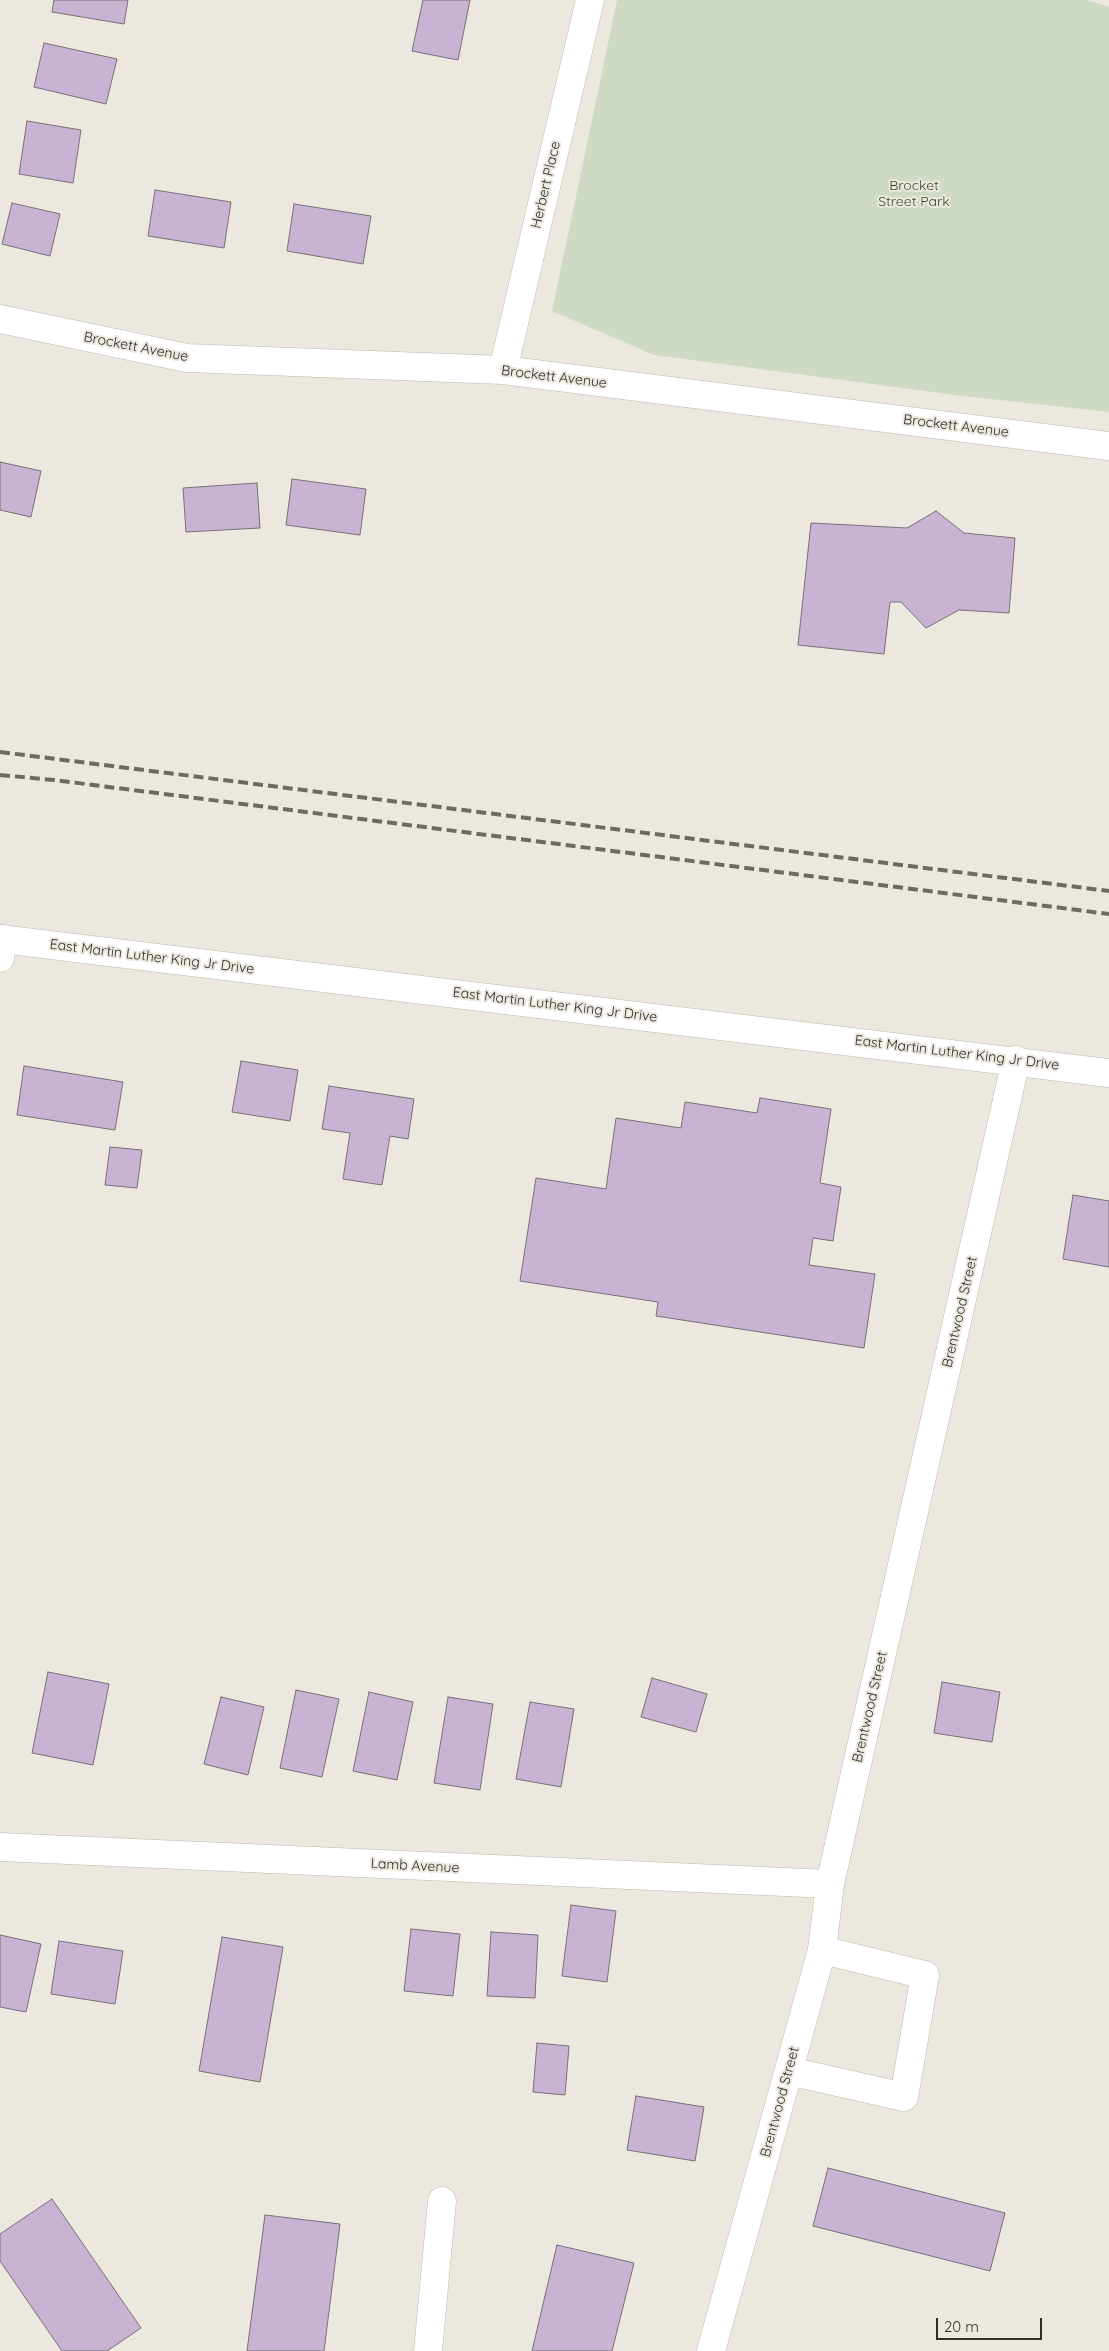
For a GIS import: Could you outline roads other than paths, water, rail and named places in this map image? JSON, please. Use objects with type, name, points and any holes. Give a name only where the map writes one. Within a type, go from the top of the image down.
[{"type":"street","name":"Herbert Place","points":[[503,370],[590,0]]},
{"type":"street","name":"Brockett Avenue","points":[[0,319],[187,358],[503,370],[1109,446]]},
{"type":"street","name":"East Martin Luther King Jr Drive","points":[[1,945],[1016,1060],[1109,1073]]},
{"type":"street","name":"Brentwood Street","points":[[711,2351],[822,1950],[830,1884],[1016,1060]]},
{"type":"street","name":"Lamb Avenue","points":[[0,1847],[830,1884]]},
{"type":"street","points":[[788,2071],[904,2097],[925,1975],[822,1950]]},
{"type":"street","points":[[428,2351],[442,2201]]},
{"type":"railway","points":[[0,752],[1109,891]]},
{"type":"railway","points":[[0,775],[54,780],[1109,914]]},
{"type":"park label","name":"Brocket Street Park","points":[[914,194]]}]
